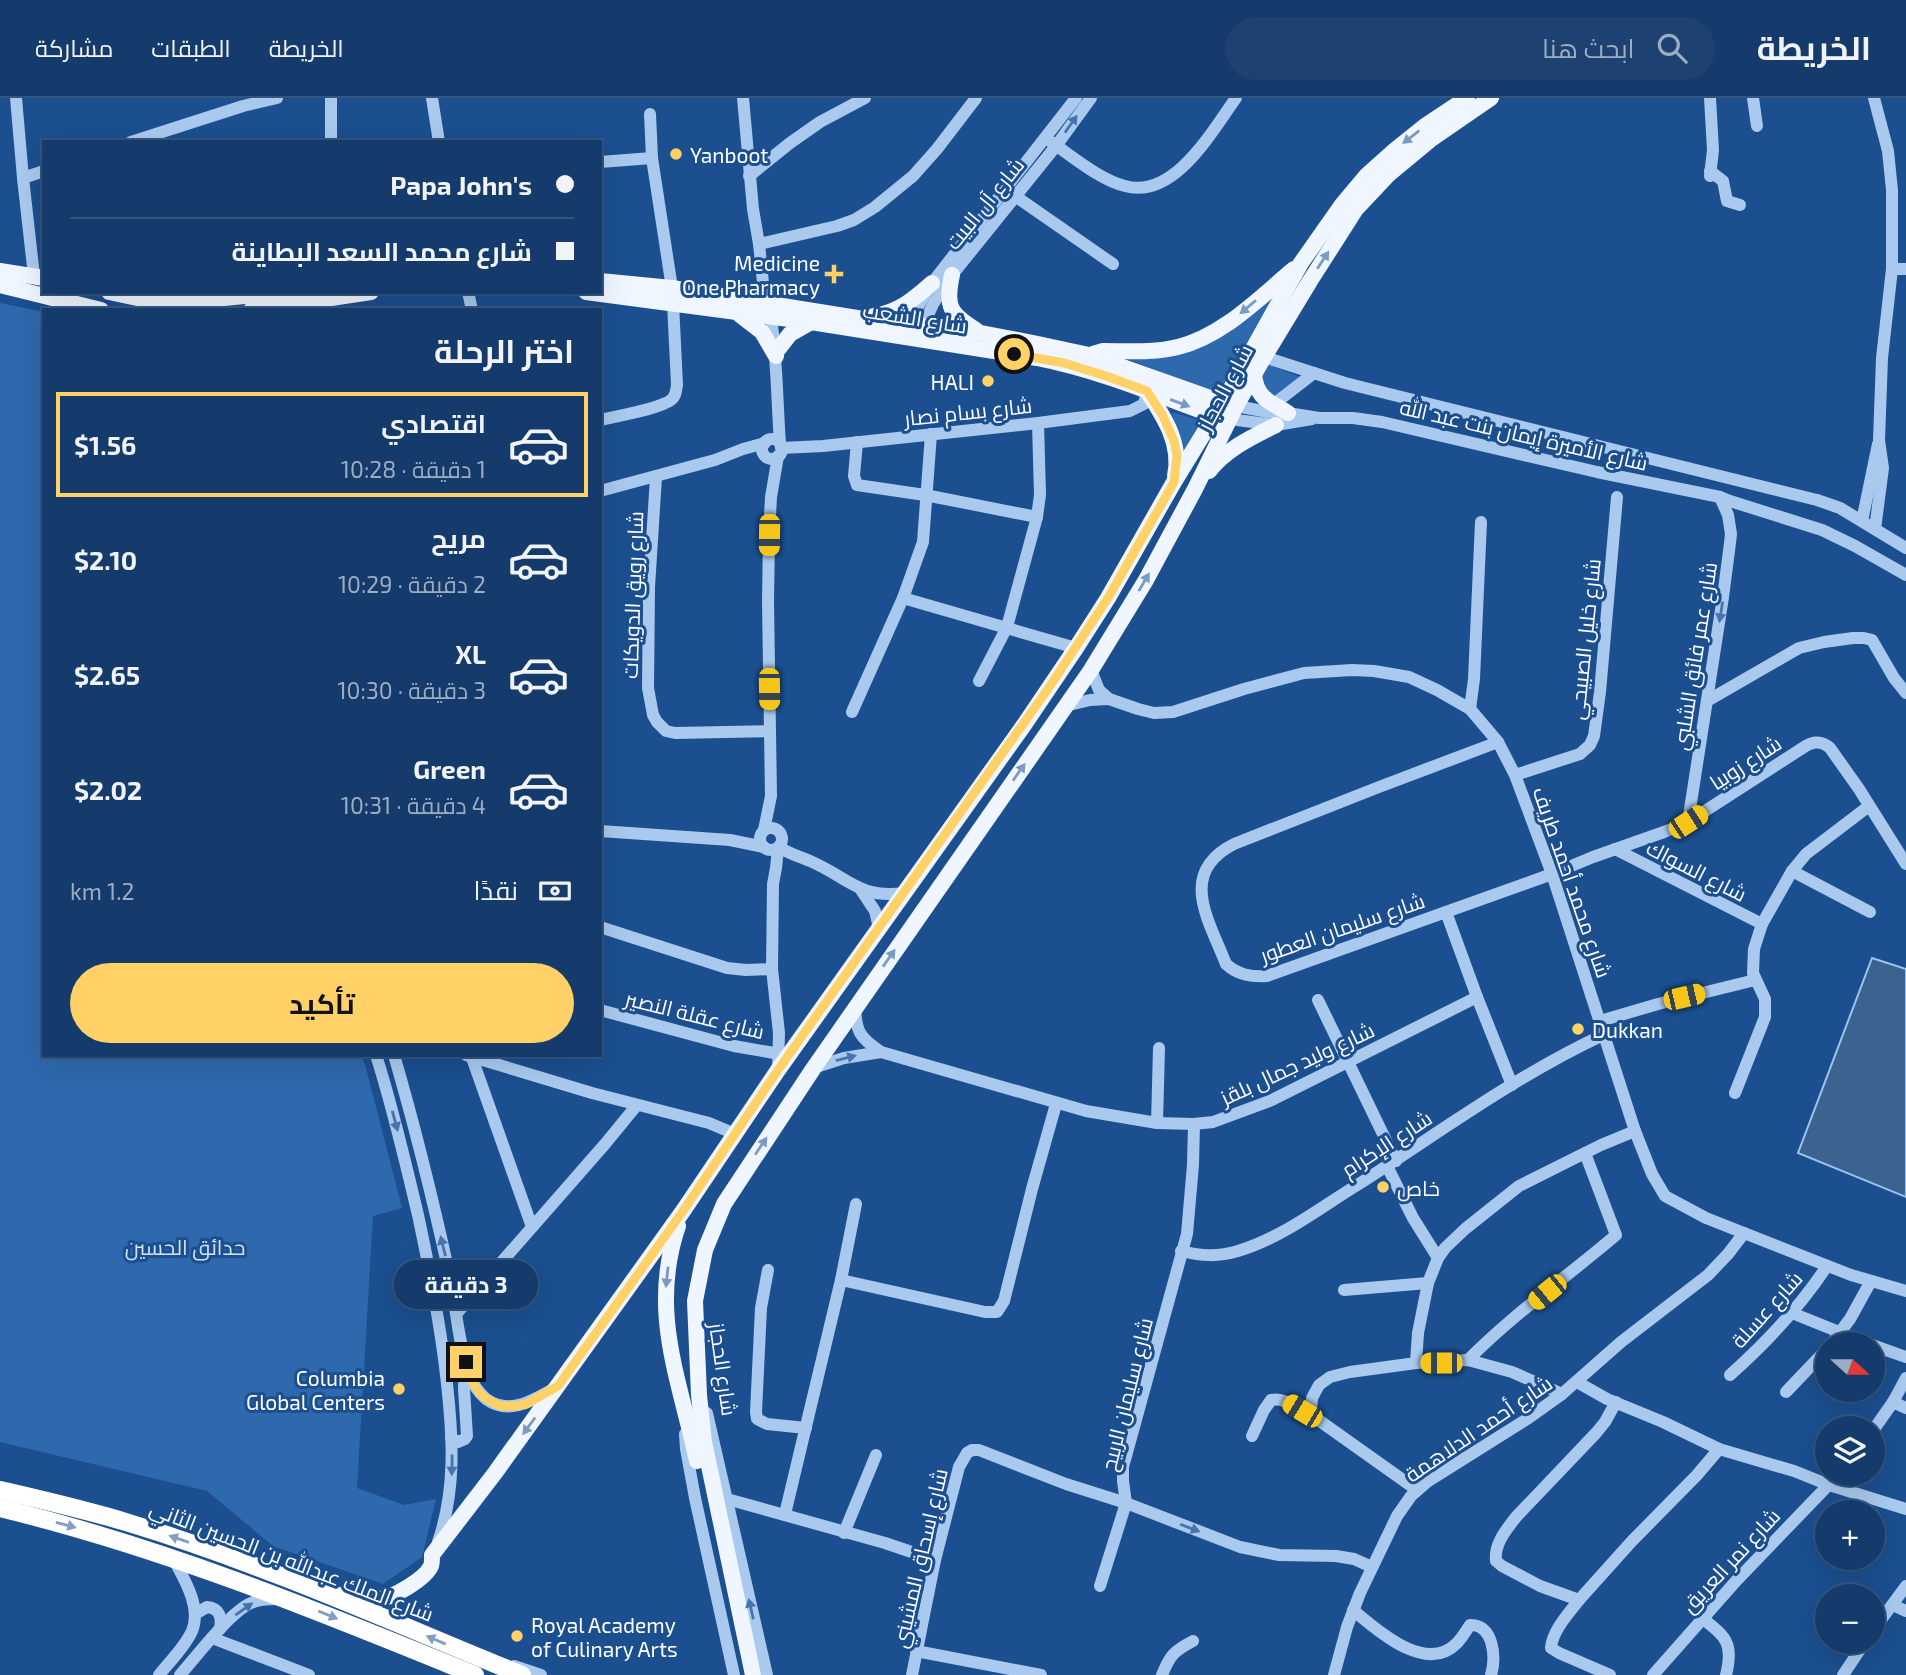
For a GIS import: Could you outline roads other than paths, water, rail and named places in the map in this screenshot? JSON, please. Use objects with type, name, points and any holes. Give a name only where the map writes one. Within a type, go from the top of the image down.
[{"type":"highway","name":"شارع الملك عبدالله بن الحسين الثاني","points":[[0,1490],[131,1523],[313,1588],[478,1667]]},
{"type":"highway","name":"شارع الملك عبدالله بن الحسين الثاني","points":[[0,1508],[99,1534],[173,1558],[478,1667],[522,1675]]},
{"type":"main road","name":"شارع الحجاز","points":[[715,1496],[701,1426],[695,1301],[708,1239],[724,1204],[855,1007],[1091,670],[1146,580],[1195,489],[1225,411],[1301,263],[1341,206],[1367,175],[1425,126],[1466,98]]},
{"type":"main road","name":"شارع الحجاز","points":[[313,1588],[355,1598],[385,1598],[403,1590],[421,1577],[431,1565],[432,1555],[488,1483],[683,1211],[779,1062],[1024,725],[1108,598],[1174,482],[1254,375],[1356,209],[1389,174],[1491,98]]},
{"type":"main road","points":[[1089,355],[1103,351],[1169,349],[1196,340],[1216,331],[1236,317],[1301,263]]},
{"type":"main road","points":[[0,271],[39,277]]},
{"type":"main road","points":[[952,275],[948,294],[951,308],[961,321],[981,333]]},
{"type":"main road","name":"شارع الشعب","points":[[602,281],[735,312],[768,309],[811,322],[915,331],[981,333],[1089,355],[1225,411]]},
{"type":"main road","points":[[857,318],[898,309],[932,283]]},
{"type":"main road","points":[[0,285],[93,308]]},
{"type":"main road","name":"شارع الشعب","points":[[602,293],[672,296],[857,318],[1064,363],[1147,391],[1225,411]]},
{"type":"main road","points":[[117,294],[164,306],[269,294]]},
{"type":"main road","points":[[264,308],[358,294]]},
{"type":"main road","points":[[735,312],[762,332],[776,354],[790,334],[811,322]]},
{"type":"main road","points":[[1254,375],[1256,388],[1261,395],[1288,413]]},
{"type":"main road","points":[[1147,391],[1163,416],[1174,441],[1177,455],[1174,482]]},
{"type":"main road","points":[[1195,489],[1218,461],[1252,437],[1276,425]]},
{"type":"main road","name":"شارع الحجاز","points":[[683,1211],[669,1256],[665,1315],[672,1360],[685,1409]]},
{"type":"main road","points":[[685,1409],[715,1496],[753,1675]]},
{"type":"main road","points":[[715,1496],[744,1675]]},
{"type":"street","points":[[16,98],[23,178],[39,277]]},
{"type":"street","points":[[137,140],[243,106],[277,98]]},
{"type":"street","points":[[331,98],[331,140]]},
{"type":"street","points":[[432,98],[439,140]]},
{"type":"street","points":[[743,98],[752,209],[776,354],[777,401],[771,449],[768,602],[771,796],[775,843],[772,968],[777,1006],[779,1062]]},
{"type":"street","points":[[749,176],[820,122],[850,102],[865,98]]},
{"type":"street","points":[[759,244],[837,226],[854,220],[874,207],[913,176],[976,98]]},
{"type":"street","name":"شارع آل البيت","points":[[915,331],[917,308],[932,283],[1076,98]]},
{"type":"street","name":"شارع آل البيت","points":[[915,331],[952,275],[1056,146],[1091,98]]},
{"type":"street","points":[[1045,138],[1112,181],[1136,189],[1159,183],[1177,172],[1191,159],[1236,98]]},
{"type":"street","points":[[1710,98],[1713,150],[1710,174],[1723,181],[1727,201],[1740,205]]},
{"type":"street","points":[[1753,98],[1757,127]]},
{"type":"street","points":[[1874,98],[1891,172],[1892,269],[1882,358],[1879,440],[1883,468],[1875,529]]},
{"type":"street","points":[[602,420],[669,402],[674,397],[677,385],[672,296],[652,158],[650,114]]},
{"type":"street","points":[[602,162],[652,158]]},
{"type":"street","points":[[23,178],[42,172]]},
{"type":"street","points":[[1015,196],[1113,264]]},
{"type":"street","points":[[1892,269],[1906,269]]},
{"type":"street","points":[[1264,357],[1345,383],[1817,500],[1840,508],[1906,548]]},
{"type":"street","points":[[1274,404],[1314,373]]},
{"type":"street","name":"شارع بسام نصار","points":[[771,449],[1038,423],[1135,410],[1144,404],[1147,391]]},
{"type":"street","name":"شارع الأميرة إيمان بنت عبد الله","points":[[1225,411],[1247,410],[1382,422],[1597,472],[1720,497],[1822,530],[1906,575]]},
{"type":"street","name":"شارع الأميرة إيمان بنت عبد الله","points":[[1225,411],[1276,425],[1319,418]]},
{"type":"street","points":[[979,681],[1007,627],[1037,517],[1041,495],[1038,423]]},
{"type":"street","points":[[852,712],[904,598],[921,549],[931,434]]},
{"type":"street","points":[[1862,521],[1879,440]]},
{"type":"street","points":[[857,442],[854,476],[858,485],[1037,517]]},
{"type":"street","name":"شارع رويق الدويكات","points":[[602,490],[715,460],[771,449]]},
{"type":"street","name":"شارع رويق الدويكات","points":[[656,477],[647,677],[653,715],[661,728],[675,733],[770,731]]},
{"type":"street","name":"شارع الأميرة إيمان بنت عبد الله","points":[[1720,497],[1732,496],[1825,524],[1906,567]]},
{"type":"street","name":"شارع خليل الصبيحي","points":[[1515,775],[1580,754],[1586,751],[1593,741],[1600,692],[1617,497]]},
{"type":"street","name":"شارع عمر فائق الشلبي","points":[[1688,822],[1731,534],[1728,514],[1720,497]]},
{"type":"street","points":[[1469,709],[1474,679],[1481,522]]},
{"type":"street","points":[[904,598],[1076,648]]},
{"type":"street","points":[[1706,701],[1799,648],[1853,638],[1872,640],[1900,678],[1906,693]]},
{"type":"street","points":[[1091,670],[1099,690],[1109,699]]},
{"type":"street","name":"شارع محمد أحمد طريف","points":[[1065,706],[1090,699],[1109,699],[1154,713],[1173,712],[1304,673],[1352,670],[1409,677],[1469,709],[1498,742],[1515,775],[1552,874],[1635,1131],[1652,1174],[1665,1196],[1695,1213],[1904,1294]]},
{"type":"street","name":"شارع سليمان العطور","points":[[1498,742],[1378,786],[1234,844],[1216,855],[1206,869],[1202,900],[1226,964],[1233,971],[1267,976],[1552,874]]},
{"type":"street","name":"شارع زوبيا","points":[[1552,874],[1688,822],[1808,744],[1816,742],[1826,744],[1830,748],[1906,864]]},
{"type":"street","points":[[763,832],[771,796]]},
{"type":"street","points":[[1735,1093],[1765,1017],[1765,999],[1753,973],[1757,938],[1762,924],[1791,871],[1814,847],[1869,806]]},
{"type":"street","points":[[730,840],[772,828],[775,843]]},
{"type":"street","points":[[602,831],[775,843],[861,890],[880,894],[904,892]]},
{"type":"street","name":"شارع السواك","points":[[1615,849],[1762,924]]},
{"type":"street","points":[[1791,871],[1870,912]]},
{"type":"street","points":[[861,890],[875,911],[879,928]]},
{"type":"street","points":[[1447,912],[1476,997],[1512,1085]]},
{"type":"street","points":[[602,928],[726,968],[772,968]]},
{"type":"street","points":[[1600,1021],[1658,1003],[1755,980]]},
{"type":"street","name":"شارع وليد جمال بلقز","points":[[855,1007],[860,1035],[881,1052],[1086,1111],[1157,1123],[1194,1124],[1213,1122],[1256,1107],[1476,997]]},
{"type":"street","points":[[1318,1000],[1392,1163],[1413,1218],[1438,1258]]},
{"type":"street","name":"شارع عقلة النصير","points":[[602,1011],[734,1046],[779,1062]]},
{"type":"street","name":"شارع الإكرام","points":[[1181,1251],[1204,1257],[1254,1246],[1289,1228],[1554,1059],[1604,1035]]},
{"type":"street","points":[[1157,1123],[1159,1048]]},
{"type":"street","name":"شارع وليد جمال بلقز","points":[[813,1069],[851,1056],[881,1052]]},
{"type":"street","points":[[377,1057],[402,1147],[432,1278],[444,1358],[452,1468],[450,1498],[432,1555]]},
{"type":"street","points":[[395,1057],[450,1275],[471,1380],[485,1398],[500,1406],[526,1404],[558,1386]]},
{"type":"street","points":[[469,1057],[532,1227]]},
{"type":"street","points":[[472,1057],[546,1080],[709,1123],[735,1134]]},
{"type":"street","points":[[841,1280],[985,1312],[997,1312],[1004,1301],[1056,1104]]},
{"type":"street","points":[[457,1313],[637,1105]]},
{"type":"street","name":"شارع سليمان الربيح","points":[[1194,1124],[1195,1142],[1186,1234],[1123,1467],[1126,1503],[1240,1547],[1279,1555],[1336,1556],[1354,1559],[1372,1567]]},
{"type":"street","points":[[1416,1363],[1418,1333],[1428,1283],[1438,1258],[1460,1234],[1511,1192],[1533,1178],[1635,1131]]},
{"type":"street","points":[[1468,1360],[1616,1236],[1585,1153]]},
{"type":"street","points":[[785,1514],[841,1280],[856,1204]]},
{"type":"street","name":"شارع أحمد الدلاهمة","points":[[1338,1674],[1353,1610],[1397,1516],[1417,1490],[1562,1394],[1621,1342],[1713,1270],[1744,1233]]},
{"type":"street","name":"شارع عسلة","points":[[1730,1375],[1792,1313],[1814,1287],[1827,1266]]},
{"type":"street","points":[[768,1270],[761,1308],[757,1419],[767,1424],[806,1428]]},
{"type":"street","points":[[432,1278],[450,1275]]},
{"type":"street","points":[[1841,1332],[1871,1281]]},
{"type":"street","points":[[1344,1290],[1428,1283]]},
{"type":"street","points":[[1792,1313],[1838,1332]]},
{"type":"street","points":[[1885,1350],[1906,1357]]},
{"type":"street","points":[[1313,1414],[1311,1404],[1314,1391],[1330,1377],[1416,1363],[1468,1360],[1512,1372],[1562,1394]]},
{"type":"street","points":[[451,1438],[458,1442],[467,1436],[464,1382],[466,1362]]},
{"type":"street","points":[[1786,1392],[1815,1362]]},
{"type":"street","points":[[1883,1416],[1906,1378]]},
{"type":"street","points":[[1577,1382],[1719,1449],[1815,1479]]},
{"type":"street","points":[[1252,1436],[1264,1410],[1271,1400],[1278,1398],[1313,1414],[1324,1425],[1417,1490]]},
{"type":"street","points":[[1579,1600],[1541,1586],[1502,1566],[1496,1561],[1496,1549],[1505,1530],[1596,1433],[1616,1402]]},
{"type":"street","points":[[1893,1402],[1906,1408]]},
{"type":"street","name":"شارع الحجاز","points":[[685,1409],[686,1449],[734,1675]]},
{"type":"street","points":[[1610,1675],[1559,1653],[1551,1648],[1552,1640],[1579,1600],[1719,1449]]},
{"type":"street","name":"شارع إسحاق المشيني","points":[[912,1675],[935,1560],[959,1467],[967,1453],[979,1450],[1066,1484],[1126,1503]]},
{"type":"street","points":[[844,1533],[876,1455]]},
{"type":"street","name":"شارع نمر العريق","points":[[1653,1675],[1776,1537],[1828,1486]]},
{"type":"street","points":[[1832,1486],[1906,1509]]},
{"type":"street","points":[[715,1496],[785,1514],[935,1560]]},
{"type":"street","points":[[715,1496],[767,1675]]},
{"type":"street","points":[[1100,1586],[1126,1503]]},
{"type":"street","points":[[159,1675],[188,1639],[195,1614],[186,1584],[173,1558]]},
{"type":"street","points":[[1885,1615],[1906,1586]]},
{"type":"street","points":[[180,1675],[216,1633],[250,1603],[267,1599],[290,1599]]},
{"type":"street","points":[[1893,1605],[1906,1611]]},
{"type":"street","points":[[195,1614],[207,1607],[216,1610],[221,1617],[216,1633]]},
{"type":"street","points":[[1353,1610],[1394,1642],[1425,1654],[1449,1649],[1470,1625],[1480,1627],[1485,1630],[1491,1643],[1494,1660],[1491,1675]]},
{"type":"street","points":[[1702,1618],[1726,1638],[1730,1648],[1726,1675]]},
{"type":"street","points":[[216,1633],[302,1674]]},
{"type":"street","points":[[1162,1675],[1169,1657],[1193,1641]]},
{"type":"street","points":[[916,1651],[1041,1675]]},
{"type":"street","points":[[1843,1675],[1857,1654]]},
{"type":"street","points":[[478,1667],[521,1668],[541,1675]]},
{"type":"place","name":"Yanboot","points":[[676,154]]},
{"type":"place","name":"Medicine One Pharmacy","points":[[834,274]]},
{"type":"place","name":"HALI","points":[[988,381]]},
{"type":"place","name":"Dukkan","points":[[1578,1029]]},
{"type":"place","name":"خاص","points":[[1383,1187]]},
{"type":"place","name":"Columbia Global Centers","points":[[399,1389]]},
{"type":"place","name":"Royal Academy of Culinary Arts","points":[[517,1636]]},
{"type":"park label","name":"حدائق الحسين","points":[[185,1246]]}]
